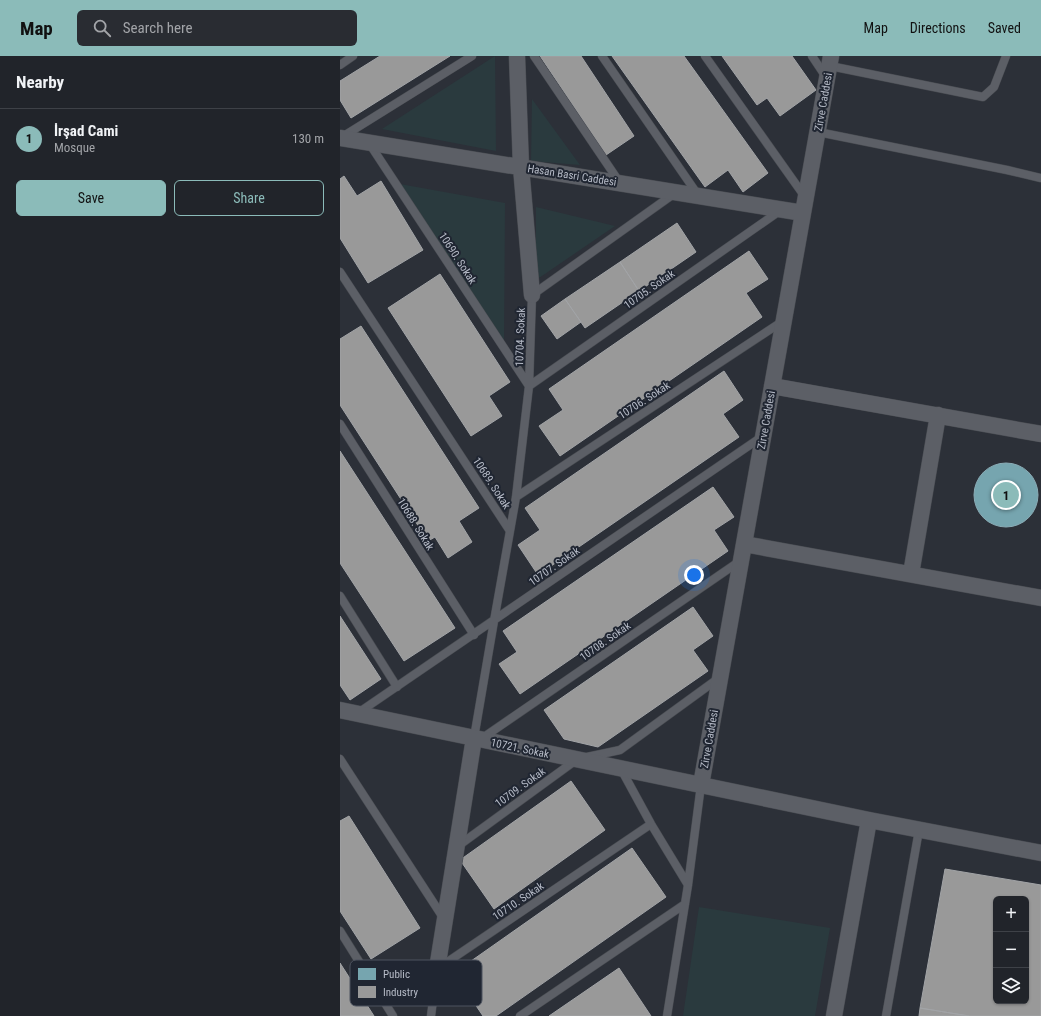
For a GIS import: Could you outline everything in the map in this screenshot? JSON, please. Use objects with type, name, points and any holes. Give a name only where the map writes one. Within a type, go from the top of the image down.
[{"type":"street","points":[[517,56],[522,167],[532,295]]},
{"type":"street","name":"Zirve Caddesi","points":[[701,785],[829,67]]},
{"type":"street","name":"Hasan Basri Caddesi","points":[[340,138],[781,210],[805,206]]},
{"type":"street","points":[[772,386],[1041,434]]},
{"type":"street","points":[[911,574],[938,416]]},
{"type":"street","points":[[744,544],[1041,598]]},
{"type":"street","name":"10721. Sokak","points":[[340,710],[869,820],[1041,853]]},
{"type":"street","points":[[438,960],[456,847],[477,739]]},
{"type":"street","points":[[834,1016],[869,820]]},
{"type":"lane","points":[[340,65],[354,56]]},
{"type":"lane","points":[[340,138],[472,56]]},
{"type":"lane","points":[[534,56],[621,183]]},
{"type":"lane","points":[[602,56],[699,196]]},
{"type":"lane","points":[[705,56],[805,206]]},
{"type":"lane","points":[[812,56],[829,67],[983,97],[994,87],[1006,56]]},
{"type":"lane","points":[[818,132],[1041,178]]},
{"type":"lane","name":"10690. Sokak","points":[[368,142],[529,386]]},
{"type":"lane","name":"10704. Sokak","points":[[510,531],[516,497],[529,386],[532,295],[676,192]]},
{"type":"lane","name":"10705. Sokak","points":[[529,386],[781,210]]},
{"type":"lane","name":"10689. Sokak","points":[[340,272],[510,531]]},
{"type":"lane","name":"10706. Sokak","points":[[516,497],[784,321]]},
{"type":"lane","name":"10688. Sokak","points":[[340,424],[474,635]]},
{"type":"lane","name":"10707. Sokak","points":[[356,714],[474,635],[763,436]]},
{"type":"lane","points":[[477,739],[494,621],[510,531]]},
{"type":"lane","name":"10708. Sokak","points":[[477,739],[741,561]]},
{"type":"lane","points":[[340,596],[397,687]]},
{"type":"lane","name":"10709. Sokak","points":[[456,847],[576,759],[620,750],[720,678]]},
{"type":"lane","points":[[340,759],[445,920]]},
{"type":"lane","points":[[620,768],[651,824],[688,885]]},
{"type":"lane","points":[[667,1016],[688,885],[701,785]]},
{"type":"lane","name":"10710. Sokak","points":[[450,960],[651,824]]},
{"type":"lane","points":[[886,1016],[919,830]]},
{"type":"lane","points":[[520,1016],[685,904]]},
{"type":"lane","points":[[340,931],[358,960]]},
{"type":"lane","points":[[387,1006],[393,1016]]},
{"type":"lane","points":[[431,1016],[432,1006]]},
{"type":"shaded area","points":[[495,56],[496,151],[382,129]]},
{"type":"shaded area","points":[[532,99],[580,165],[531,161]]},
{"type":"shaded area","points":[[400,184],[505,203],[504,342]]},
{"type":"shaded area","points":[[536,207],[615,226],[536,280]]},
{"type":"shaded area","points":[[699,907],[830,928],[815,1016],[683,1016]]},
{"type":"building: Public","points":[[1006,463],[1018,465],[1029,472],[1036,483],[1038,495],[1036,507],[1029,518],[1018,525],[1006,527],[994,525],[983,518],[976,507],[974,495],[976,483],[983,472],[994,465]]},
{"type":"building: Industry","points":[[380,56],[450,56],[351,118],[340,100],[340,81]]},
{"type":"building: Industry","points":[[540,56],[581,56],[634,136],[606,155]]},
{"type":"building: Industry","points":[[612,56],[684,56],[768,173],[743,192],[728,170],[705,187]]},
{"type":"building: Industry","points":[[722,56],[792,56],[816,90],[780,116],[767,98],[757,105]]},
{"type":"building: Industry","points":[[344,176],[357,196],[381,181],[423,250],[368,283],[340,238],[340,179]]},
{"type":"building: Industry","points":[[677,223],[696,252],[639,291],[620,262]]},
{"type":"building: Industry","points":[[749,251],[768,279],[746,293],[762,317],[560,456],[539,426],[563,410],[549,389]]},
{"type":"building: Industry","points":[[620,262],[639,291],[585,328],[565,299]]},
{"type":"building: Industry","points":[[440,274],[510,382],[489,396],[502,416],[471,436],[388,308]]},
{"type":"building: Industry","points":[[565,299],[581,322],[557,339],[541,316]]},
{"type":"building: Industry","points":[[361,326],[479,508],[459,521],[472,542],[448,558],[435,537],[428,541],[340,405],[340,339]]},
{"type":"building: Industry","points":[[724,371],[743,400],[723,414],[739,437],[538,575],[518,545],[540,530],[525,508]]},
{"type":"building: Industry","points":[[340,451],[455,628],[404,661],[340,563]]},
{"type":"building: Industry","points":[[713,487],[734,517],[714,530],[728,551],[520,694],[499,664],[517,652],[503,631]]},
{"type":"building: Industry","points":[[693,607],[713,636],[693,650],[708,671],[598,747],[564,739],[544,710]]},
{"type":"building: Industry","points":[[340,616],[381,679],[350,700],[340,685]]},
{"type":"building: Industry","points":[[571,781],[605,830],[494,909],[460,860]]},
{"type":"building: Industry","points":[[349,816],[420,928],[371,959],[340,911],[340,821]]},
{"type":"building: Industry","points":[[632,848],[666,897],[496,1016],[483,1016],[476,1006],[482,1006],[482,960],[473,960]]},
{"type":"building: Industry","points":[[945,869],[1041,885],[1041,1016],[969,1016],[920,1008]]},
{"type":"building: Industry","points":[[340,963],[350,979],[350,1006],[368,1006],[374,1016],[340,1016]]},
{"type":"building: Industry","points":[[619,968],[651,1016],[549,1016]]},
{"type":"building: Industry","points":[[920,1008],[969,1016],[919,1016]]},
{"type":"place","name":"İrşad Cami","points":[[1006,495]]}]
